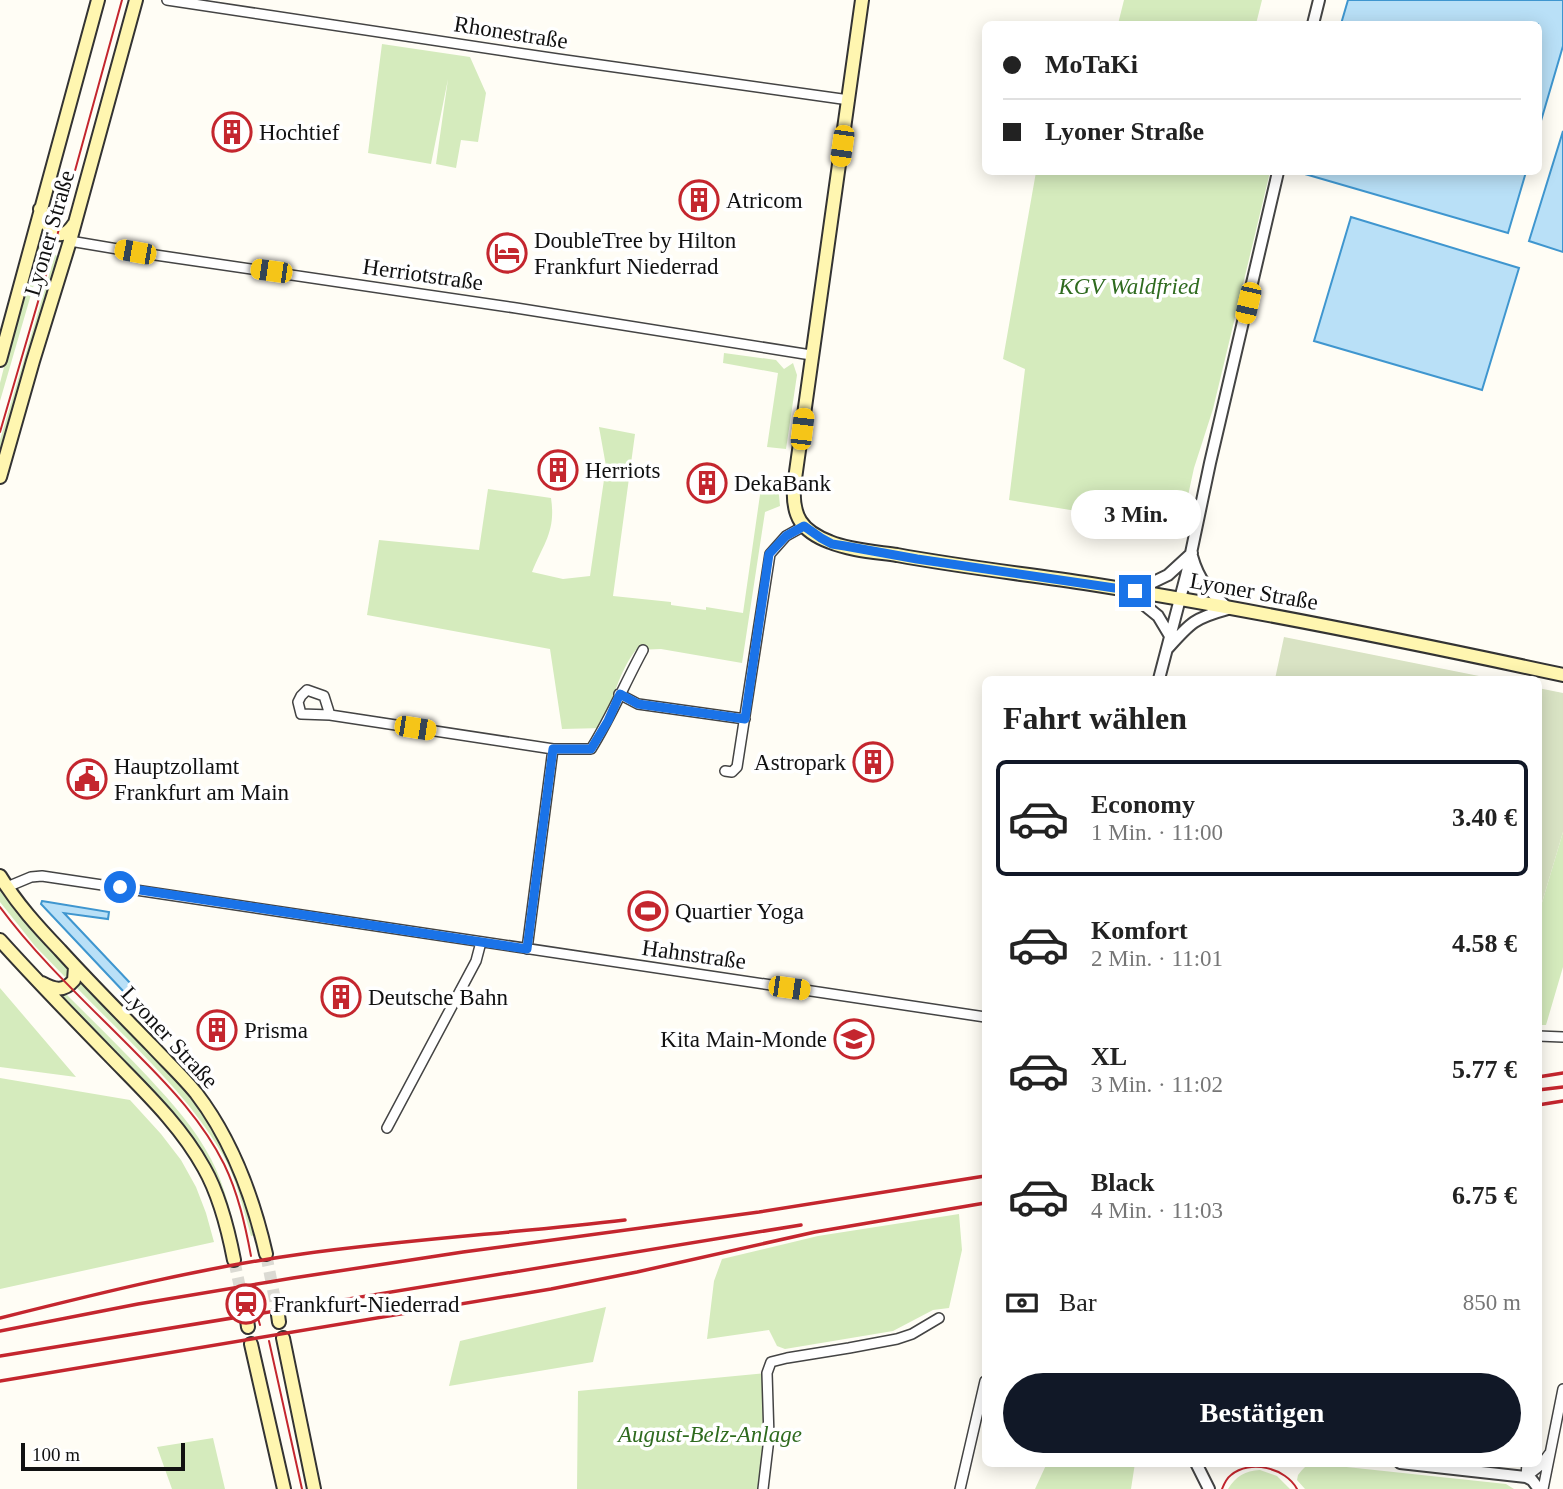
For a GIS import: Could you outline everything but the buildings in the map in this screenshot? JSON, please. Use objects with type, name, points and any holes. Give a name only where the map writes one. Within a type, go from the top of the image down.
[{"type":"main road","name":"Lyoner Straße","points":[[0,360],[98,0]]},
{"type":"main road","name":"Lyoner Straße","points":[[0,477],[70,241],[136,0]]},
{"type":"main road","points":[[804,526],[793,502],[811,355],[862,0]]},
{"type":"main road","points":[[40,209],[45,224],[58,233],[65,233],[74,224]]},
{"type":"main road","name":"Lyoner Straße","points":[[804,526],[832,544],[1181,599],[1345,629],[1563,675]]},
{"type":"main road","name":"Lyoner Straße","points":[[3,881],[25,913],[182,1076],[209,1112],[228,1144],[245,1182],[266,1254]]},
{"type":"main road","points":[[0,940],[153,1101],[194,1151],[215,1191],[234,1260]]},
{"type":"main road","points":[[39,982],[62,989],[74,980],[75,967]]},
{"type":"main road","points":[[283,1338],[314,1489]]},
{"type":"main road","points":[[251,1344],[284,1489]]},
{"type":"street","name":"Rhonestraße","points":[[167,0],[849,100]]},
{"type":"street","points":[[1314,21],[1319,0]]},
{"type":"street","points":[[1160,676],[1192,553],[1277,175]]},
{"type":"street","name":"Herriotstraße","points":[[70,241],[516,307],[811,355]]},
{"type":"street","points":[[725,771],[732,772],[737,767],[769,554],[786,536],[804,526]]},
{"type":"street","points":[[1170,636],[1158,616],[1130,591],[1168,575],[1192,553]]},
{"type":"street","points":[[1192,553],[1201,580],[1228,608]]},
{"type":"street","points":[[1166,650],[1193,621],[1203,615],[1228,608]]},
{"type":"street","points":[[330,715],[553,749],[591,749],[643,650]]},
{"type":"street","points":[[620,694],[638,704],[745,719]]},
{"type":"street","points":[[527,949],[553,749]]},
{"type":"street","name":"Hahnstraße","points":[[3,881],[42,876],[982,1017]]},
{"type":"street","points":[[387,1128],[476,961],[481,942]]},
{"type":"street","points":[[1542,1036],[1563,1037]]},
{"type":"street","points":[[763,1489],[769,1438],[767,1373],[771,1362],[897,1339],[912,1334],[939,1318]]},
{"type":"street","points":[[1436,1467],[1525,1477],[1541,1489],[1552,1450],[1563,1389]]},
{"type":"street","points":[[960,1489],[982,1394]]},
{"type":"street","points":[[1542,1463],[1552,1450]]},
{"type":"street","points":[[1199,1467],[1209,1489]]},
{"type":"street","points":[[1525,1477],[1526,1467]]},
{"type":"street","points":[[1525,1477],[1537,1467]]},
{"type":"green space","points":[[1124,0],[1262,0],[1257,21],[1119,21]]},
{"type":"green space","points":[[382,44],[470,57],[486,93],[478,142],[461,140],[456,168],[436,164],[448,79],[431,164],[368,153]]},
{"type":"green space","name":"KGV Waldfried","points":[[1035,175],[1269,175],[1213,409],[1194,468],[1181,528],[1009,500],[1025,369],[1003,359]]},
{"type":"green space","points":[[38,234],[46,243],[0,401],[0,383]]},
{"type":"green space","points":[[55,255],[60,257],[0,456],[0,440]]},
{"type":"green space","points":[[724,353],[776,360],[784,369],[793,363],[797,375],[786,449],[767,447],[778,373],[723,363]]},
{"type":"green space","points":[[599,427],[635,434],[613,596],[743,613],[762,481],[780,484],[780,506],[765,512],[742,663],[661,649],[636,650],[620,677],[603,728],[562,729],[550,649],[367,615],[379,540],[479,550],[488,489],[551,498],[550,528],[532,572],[563,579],[590,576],[606,466]]},
{"type":"green space","points":[[1284,637],[1479,676],[1276,676]]},
{"type":"green space","points":[[1542,689],[1563,693],[1563,832],[1542,903]]},
{"type":"green space","points":[[1563,832],[1563,967],[1546,1025],[1542,1025],[1542,903]]},
{"type":"green space","points":[[0,888],[28,925],[67,967],[66,978],[35,946],[0,902]]},
{"type":"green space","points":[[81,980],[177,1079],[202,1113],[236,1177],[256,1235],[251,1236],[232,1174],[208,1132],[192,1109],[155,1067],[77,988]]},
{"type":"green space","points":[[0,988],[76,1077],[0,1067]]},
{"type":"green space","points":[[53,991],[66,994],[149,1078],[190,1126],[220,1178],[237,1240],[233,1241],[214,1176]]},
{"type":"green space","points":[[0,1078],[130,1100],[181,1160],[196,1187],[214,1242],[0,1289]]},
{"type":"green space","points":[[959,1214],[962,1250],[949,1308],[933,1310],[893,1331],[785,1349],[777,1346],[769,1330],[707,1339],[714,1281],[722,1259],[818,1236]]},
{"type":"green space","points":[[606,1307],[593,1362],[449,1386],[460,1341]]},
{"type":"green space","name":"August-Belz-Anlage","points":[[767,1373],[763,1489],[577,1489],[578,1391]]},
{"type":"green space","points":[[213,1438],[225,1489],[172,1489],[157,1447]]},
{"type":"green space","points":[[1045,1467],[1134,1467],[1131,1489],[1035,1489]]},
{"type":"green space","points":[[1305,1467],[1347,1467],[1506,1484],[1514,1489],[1305,1489],[1297,1480]]},
{"type":"green space","points":[[1260,1470],[1277,1476],[1290,1489],[1228,1489],[1241,1475]]},
{"type":"water","points":[[1348,0],[1563,0],[1563,46],[1542,117],[1542,21],[1342,21]]},
{"type":"water","points":[[1563,131],[1563,252],[1529,241]]},
{"type":"water","points":[[1308,175],[1525,175],[1508,233]]},
{"type":"water","points":[[1351,217],[1519,268],[1482,390],[1314,341]]},
{"type":"water","points":[[42,901],[109,912],[108,919],[64,913],[132,985],[124,992],[41,904]]},
{"type":"tunnel","points":[[266,1254],[278,1315]]},
{"type":"tunnel","points":[[234,1260],[247,1320]]},
{"type":"tram line","points":[[0,432],[122,0]]},
{"type":"tram line","points":[[0,907],[49,965],[186,1106],[216,1149],[229,1175],[251,1256]]},
{"type":"tram line","points":[[258,1318],[260,1325]]},
{"type":"tram line","points":[[269,1341],[302,1489]]},
{"type":"tram line","points":[[1222,1489],[1231,1475],[1248,1467],[1276,1471],[1297,1489]]},
{"type":"railway","points":[[1542,1076],[1563,1073]]},
{"type":"railway","points":[[1542,1090],[1563,1087]]},
{"type":"railway","points":[[1542,1104],[1563,1101]]},
{"type":"railway","points":[[0,1331],[293,1278],[759,1212],[982,1176]]},
{"type":"railway","points":[[0,1381],[551,1289],[815,1232],[982,1204]]},
{"type":"railway","points":[[0,1318],[150,1282],[302,1254],[625,1220]]},
{"type":"railway","points":[[0,1356],[801,1225]]},
{"type":"place","name":"Hochtief","points":[[232,132]]},
{"type":"place","name":"Atricom","points":[[699,200]]},
{"type":"place","name":"DoubleTree by Hilton Frankfurt Niederrad","points":[[507,253]]},
{"type":"place","name":"Herriots","points":[[558,470]]},
{"type":"place","name":"DekaBank","points":[[707,483]]},
{"type":"place","name":"Astropark","points":[[873,762]]},
{"type":"place","name":"Hauptzollamt Frankfurt am Main","points":[[87,779]]},
{"type":"place","name":"Quartier Yoga","points":[[648,911]]},
{"type":"place","name":"Deutsche Bahn","points":[[341,997]]},
{"type":"place","name":"Prisma","points":[[217,1030]]},
{"type":"place","name":"Kita Main-Monde","points":[[854,1039]]},
{"type":"place","name":"Frankfurt-Niederrad","points":[[246,1304]]},
{"type":"route","points":[[120,887],[527,949],[553,749],[591,749],[620,694],[638,704],[745,719],[769,554],[786,536],[804,526],[832,544],[1135,591]]}]
